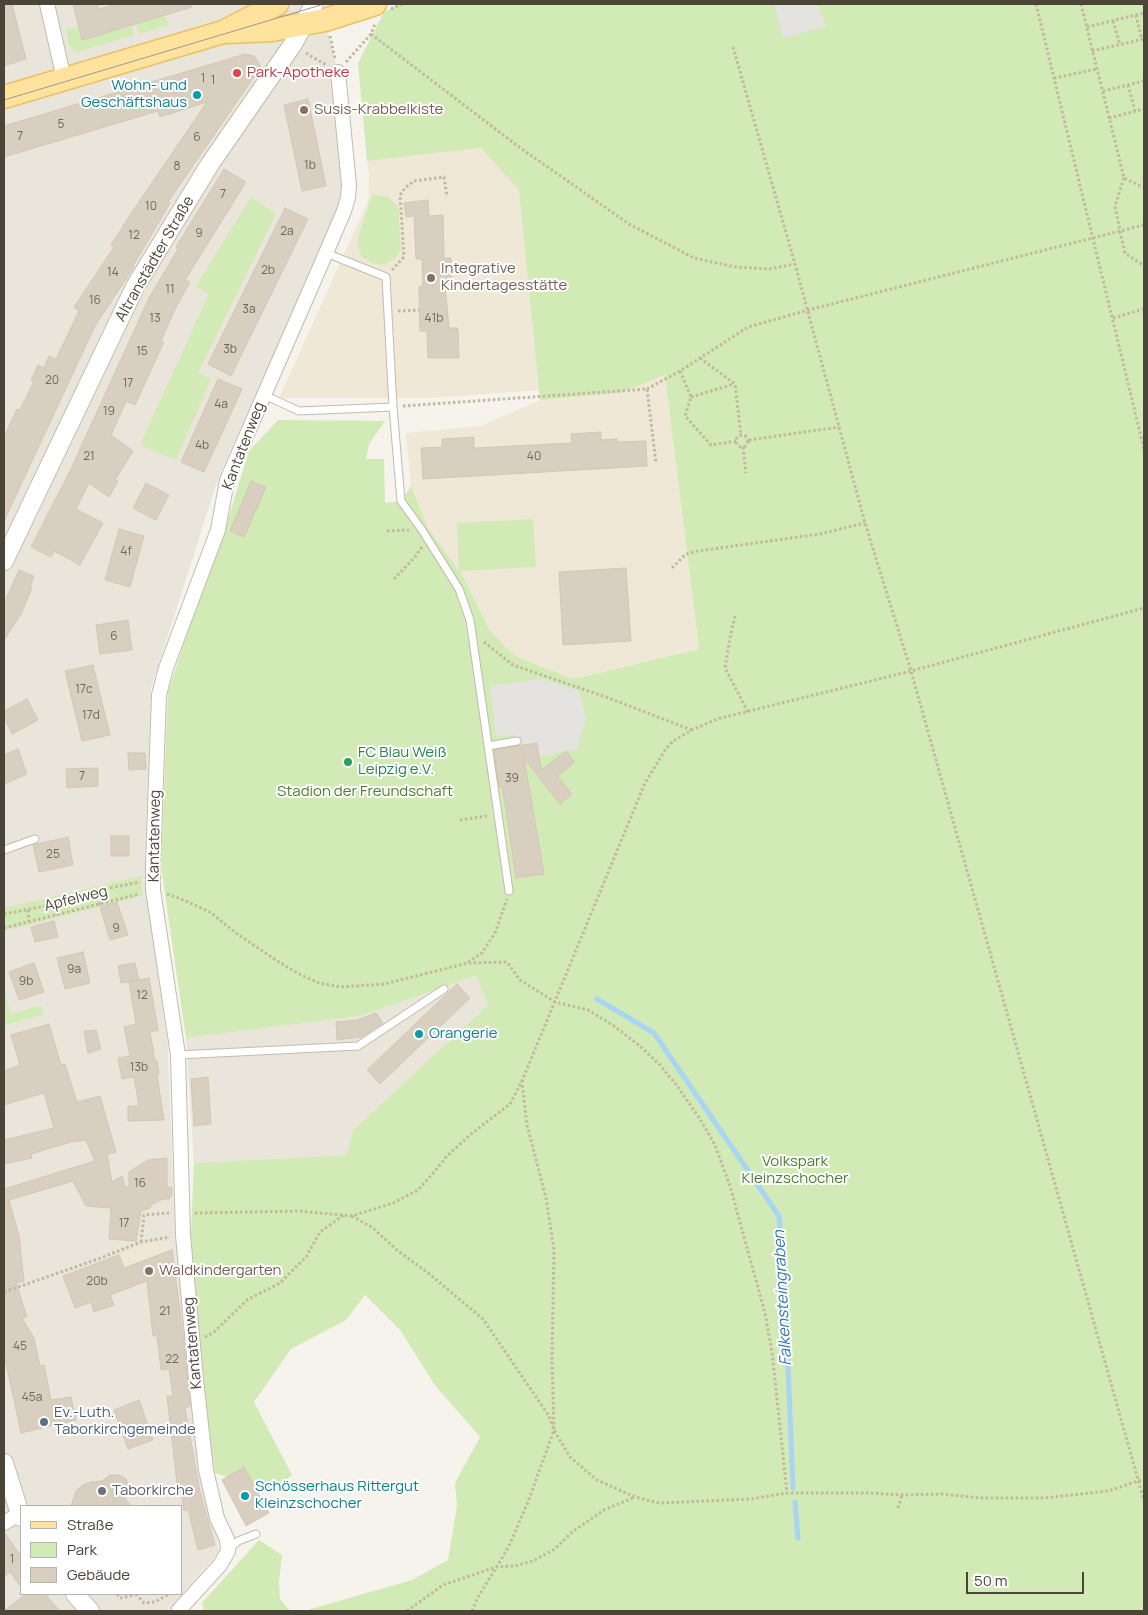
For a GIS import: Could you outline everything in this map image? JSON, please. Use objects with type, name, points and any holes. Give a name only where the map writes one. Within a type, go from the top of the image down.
[{"type":"main road","points":[[4,97],[223,32],[277,4]]},
{"type":"main road","points":[[223,32],[262,31],[304,24],[339,8],[375,4]]},
{"type":"street","points":[[47,4],[64,79]]},
{"type":"street","name":"Altranstädter Straße","points":[[4,561],[135,287],[210,164],[293,44],[314,4]]},
{"type":"street","name":"Kantatenweg","points":[[228,1551],[227,1539],[217,1518],[206,1470],[183,1235],[178,1055],[153,884],[159,695],[166,668],[218,530],[228,480],[348,198],[349,185],[338,72]]},
{"type":"street","points":[[4,1463],[20,1516],[4,1523]]},
{"type":"street","points":[[178,1611],[220,1565],[228,1551]]},
{"type":"street","points":[[75,1595],[90,1611]]},
{"type":"lane","points":[[326,253],[386,277],[393,407],[401,501],[422,530],[459,590],[470,620],[509,891]]},
{"type":"lane","points":[[264,395],[300,410],[393,407]]},
{"type":"lane","points":[[488,746],[517,741]]},
{"type":"lane","points":[[4,850],[35,839]]},
{"type":"lane","points":[[178,1055],[358,1046],[444,989]]},
{"type":"lane","points":[[228,1551],[238,1541],[256,1534]]},
{"type":"path","points":[[1036,4],[1144,449]]},
{"type":"path","points":[[1081,4],[1124,178],[1115,206],[1120,231],[1126,253],[1144,266]]},
{"type":"path","points":[[1087,27],[1144,13]]},
{"type":"path","points":[[1092,51],[1143,39],[1136,15]]},
{"type":"path","points":[[1113,21],[1120,45]]},
{"type":"path","points":[[329,34],[333,49]]},
{"type":"path","points":[[338,72],[371,34],[519,147],[629,224],[694,258],[735,267],[769,269],[795,264]]},
{"type":"path","points":[[734,47],[808,310],[865,523],[911,671],[1144,1501]]},
{"type":"path","points":[[1054,78],[1097,68]]},
{"type":"path","points":[[1103,91],[1144,81]]},
{"type":"path","points":[[1128,85],[1135,111]]},
{"type":"path","points":[[1109,118],[1144,109]]},
{"type":"path","points":[[386,277],[404,257],[400,195],[404,188],[414,181],[444,178],[447,197]]},
{"type":"path","points":[[1124,178],[1144,188]]},
{"type":"path","points":[[393,407],[647,389],[680,371],[748,327],[1144,225]]},
{"type":"path","points":[[1113,318],[1144,309]]},
{"type":"path","points":[[387,311],[419,310]]},
{"type":"path","points":[[680,371],[692,397],[685,416],[710,445],[736,441],[741,435],[735,384],[700,358]]},
{"type":"path","points":[[692,397],[735,384]]},
{"type":"path","points":[[647,389],[656,463]]},
{"type":"path","points":[[749,440],[838,427]]},
{"type":"path","points":[[741,435],[746,436],[749,440]]},
{"type":"path","points":[[743,447],[747,446],[749,440]]},
{"type":"path","points":[[736,441],[738,445],[743,447]]},
{"type":"path","points":[[743,447],[746,473]]},
{"type":"path","points":[[672,568],[686,554],[698,551],[820,534],[865,523]]},
{"type":"path","points":[[387,531],[422,530]]},
{"type":"path","points":[[394,580],[415,557],[427,538]]},
{"type":"path","points":[[352,1216],[393,1203],[418,1190],[446,1157],[470,1134],[510,1104],[522,1081],[645,783],[665,750],[673,741],[717,719],[911,671],[1144,608]]},
{"type":"path","points":[[735,616],[725,668],[748,712]]},
{"type":"path","points":[[470,620],[484,641],[513,665],[606,697],[692,730]]},
{"type":"path","points":[[460,820],[498,815]]},
{"type":"path","points":[[4,914],[61,903],[79,894],[153,884],[210,912],[236,933],[277,961],[319,983],[340,987],[384,984],[468,963],[507,962],[520,980],[555,1002],[588,1010],[614,1026],[660,1065],[678,1087],[715,1144],[730,1186],[765,1313],[772,1352],[787,1493]]},
{"type":"path","name":"Apfelweg","points":[[4,928],[99,905],[153,884]]},
{"type":"path","points":[[99,905],[102,890]]},
{"type":"path","points":[[468,963],[482,953],[495,933],[509,891]]},
{"type":"path","points":[[56,915],[61,903]]},
{"type":"path","points":[[28,910],[29,922]]},
{"type":"path","points":[[472,1611],[477,1599],[508,1548],[528,1502],[554,1430],[552,1357],[554,1250],[546,1198],[527,1125],[522,1081]]},
{"type":"path","points":[[141,1242],[144,1215],[182,1212],[300,1212],[352,1216],[373,1228],[398,1251],[427,1272],[483,1319],[549,1416],[554,1430],[570,1457],[597,1480],[635,1498],[659,1503],[707,1502],[751,1499],[787,1493],[870,1493],[902,1495],[942,1494],[980,1498],[1044,1498],[1108,1491],[1144,1479]]},
{"type":"path","points":[[193,1340],[202,1339],[214,1332],[247,1300],[280,1283],[306,1257],[320,1232],[345,1215]]},
{"type":"path","points":[[4,1292],[141,1242],[183,1235]]},
{"type":"path","points":[[898,1508],[902,1495]]},
{"type":"path","points":[[407,1611],[443,1585],[496,1567],[514,1566],[533,1561],[555,1548],[572,1532],[604,1510],[635,1498]]},
{"type":"path","points":[[118,1595],[120,1598],[134,1595]]},
{"type":"path","points":[[139,1595],[144,1603],[155,1602],[167,1595]]},
{"type":"shaded area","points":[[4,4],[321,4],[338,72],[348,198],[219,476],[151,688],[145,866],[168,1048],[175,1237],[219,1552],[182,1594],[182,1505],[20,1505],[20,1595],[181,1595],[167,1611],[4,1611]]},
{"type":"shaded area","points":[[774,4],[817,4],[826,26],[783,38]]},
{"type":"shaded area","name":"Integrative Kindertagesstätte","points":[[481,148],[520,190],[539,390],[431,398],[279,398],[368,201],[369,175],[367,161]]},
{"type":"shaded area","points":[[665,375],[699,649],[574,679],[511,653],[489,629],[460,571],[428,528],[411,486],[406,433],[481,426],[540,400],[620,393]]},
{"type":"shaded area","points":[[542,679],[579,691],[586,718],[577,749],[539,757],[536,743],[517,745],[516,735],[496,736],[490,686]]},
{"type":"shaded area","points":[[477,976],[488,1005],[353,1130],[348,1155],[194,1163],[186,1038],[360,1016]]},
{"type":"shaded area","name":"Waldkindergarten","points":[[170,1240],[176,1289],[131,1287],[119,1255],[147,1243]]},
{"type":"green space","name":"Volkspark Kleinzschocher","points":[[399,4],[1144,4],[1144,1611],[304,1611],[412,1580],[448,1560],[457,1506],[455,1483],[480,1437],[434,1384],[401,1331],[365,1295],[346,1320],[291,1349],[254,1402],[292,1475],[272,1491],[215,1473],[203,1411],[191,1234],[194,1163],[347,1155],[353,1130],[488,1005],[476,976],[360,1016],[186,1038],[161,867],[168,692],[201,591],[218,552],[249,451],[278,420],[385,421],[369,444],[366,459],[384,459],[385,503],[401,501],[411,486],[428,528],[459,570],[457,523],[533,519],[536,567],[460,571],[489,629],[511,653],[574,679],[699,649],[665,375],[620,393],[540,400],[519,190],[481,148],[367,161],[358,63],[384,12]]},
{"type":"green space","points":[[165,15],[168,25],[139,34],[136,24]]},
{"type":"green space","points":[[131,25],[134,35],[78,52],[73,50],[69,44],[66,29],[78,27],[82,40]]},
{"type":"green space","points":[[372,194],[388,197],[398,206],[401,249],[396,258],[383,265],[372,263],[361,256],[357,242]]},
{"type":"green space","points":[[251,197],[276,214],[198,372],[211,379],[176,460],[140,445],[209,294],[196,286]]},
{"type":"green space","points":[[141,876],[142,896],[4,931],[4,908]]},
{"type":"green space","points":[[4,991],[11,1014],[42,1005],[43,1015],[4,1025]]},
{"type":"green space","points":[[259,1540],[282,1555],[279,1582],[280,1599],[290,1611],[204,1611],[202,1603]]},
{"type":"building","points":[[4,4],[12,4],[26,59],[4,66]]},
{"type":"building","points":[[73,4],[98,4],[99,9],[117,4],[191,4],[192,7],[82,40]]},
{"type":"building","points":[[245,54],[254,56],[260,65],[258,71],[168,202],[170,203],[134,267],[95,326],[4,521],[4,437],[17,409],[20,410],[34,381],[31,380],[38,365],[44,368],[49,356],[56,359],[79,311],[74,307],[114,247],[111,245],[132,212],[207,102],[160,117],[158,111],[4,157],[4,126]]},
{"type":"building","points":[[308,99],[326,186],[302,191],[284,105]]},
{"type":"building","points":[[224,169],[246,182],[185,280],[190,282],[175,309],[161,341],[164,342],[135,405],[126,401],[111,435],[133,451],[115,480],[118,481],[109,497],[89,483],[76,509],[103,523],[80,565],[54,551],[51,557],[31,547],[69,473],[149,298],[178,249],[176,247]]},
{"type":"building","points":[[428,200],[429,216],[443,215],[444,258],[451,258],[452,284],[445,284],[449,328],[458,328],[459,358],[428,358],[427,331],[420,331],[419,287],[423,285],[422,259],[416,259],[414,216],[406,217],[404,203]]},
{"type":"building","points":[[285,208],[308,219],[231,376],[208,364]]},
{"type":"building","points":[[218,379],[242,389],[204,472],[181,462]]},
{"type":"building","points":[[601,432],[601,440],[617,439],[618,442],[646,441],[647,466],[423,479],[421,448],[442,447],[442,439],[474,437],[474,448],[572,443],[571,434]]},
{"type":"building","points":[[251,481],[266,487],[244,537],[230,531]]},
{"type":"building","points":[[146,483],[169,495],[156,520],[133,508]]},
{"type":"building","points":[[119,529],[144,536],[130,587],[105,580]]},
{"type":"building","points":[[626,568],[631,641],[563,645],[559,572]]},
{"type":"building","points":[[19,570],[34,576],[30,587],[32,588],[21,614],[4,640],[4,603]]},
{"type":"building","points":[[128,620],[132,650],[100,654],[96,625]]},
{"type":"building","points":[[93,665],[110,735],[82,741],[65,671]]},
{"type":"building","points":[[27,699],[38,720],[12,734],[4,717],[4,711]]},
{"type":"building","points":[[537,743],[541,770],[566,751],[575,762],[557,776],[572,794],[560,804],[524,758],[544,874],[516,878],[505,803],[502,787],[499,787],[494,750]]},
{"type":"building","points":[[18,749],[27,774],[4,784],[4,755]]},
{"type":"building","points":[[128,753],[145,753],[146,769],[129,770]]},
{"type":"building","points":[[98,768],[98,786],[67,788],[66,769]]},
{"type":"building","points":[[111,836],[129,836],[129,856],[111,856]]},
{"type":"building","points":[[68,837],[73,865],[39,872],[33,845]]},
{"type":"building","points":[[117,902],[128,935],[110,940],[100,907]]},
{"type":"building","points":[[54,921],[58,937],[35,942],[31,927]]},
{"type":"building","points":[[83,952],[90,983],[65,989],[57,958]]},
{"type":"building","points":[[34,963],[44,992],[19,1000],[9,972]]},
{"type":"building","points":[[135,963],[139,980],[121,983],[118,966]]},
{"type":"building","points":[[149,978],[158,1030],[150,1032],[155,1061],[157,1061],[159,1074],[157,1075],[164,1120],[128,1121],[128,1106],[139,1106],[134,1077],[122,1079],[118,1058],[130,1056],[124,1027],[136,1024],[129,982]]},
{"type":"building","name":"Orangerie","points":[[457,984],[470,998],[380,1084],[367,1070]]},
{"type":"building","points":[[376,1013],[383,1023],[361,1037],[337,1040],[336,1022],[357,1020]]},
{"type":"building","points":[[49,1024],[61,1065],[65,1064],[77,1102],[100,1096],[116,1152],[107,1154],[112,1182],[122,1176],[125,1187],[129,1186],[129,1172],[148,1160],[167,1158],[167,1186],[172,1188],[172,1195],[169,1199],[163,1199],[151,1205],[150,1208],[141,1211],[136,1241],[109,1239],[111,1208],[86,1206],[73,1181],[9,1200],[19,1236],[24,1281],[16,1283],[27,1317],[22,1318],[34,1338],[40,1366],[44,1365],[51,1400],[71,1397],[76,1420],[21,1433],[4,1354],[4,1189],[95,1161],[86,1140],[71,1142],[31,1154],[32,1158],[4,1164],[4,1140],[54,1128],[44,1093],[4,1105],[4,1071],[20,1065],[11,1035]]},
{"type":"building","points":[[96,1030],[101,1049],[88,1053],[84,1031]]},
{"type":"building","points":[[208,1077],[211,1124],[194,1126],[191,1079]]},
{"type":"building","points":[[172,1250],[190,1406],[185,1408],[200,1492],[215,1545],[198,1550],[188,1509],[184,1511],[181,1491],[178,1492],[167,1396],[173,1396],[169,1369],[161,1370],[157,1336],[153,1336],[147,1281],[110,1295],[114,1305],[94,1312],[91,1302],[75,1308],[63,1276],[119,1255],[124,1268]]},
{"type":"building","points":[[139,1400],[153,1440],[128,1449],[114,1410]]},
{"type":"building","name":"Schösserhaus Rittergut Kleinzschocher","points":[[244,1467],[269,1513],[246,1526],[222,1480]]},
{"type":"building","name":"Taborkirche","points":[[110,1475],[119,1475],[126,1479],[129,1487],[124,1497],[130,1505],[71,1505],[76,1491],[83,1485],[102,1481]]},
{"type":"building","points":[[4,1532],[20,1555],[20,1586],[10,1572],[4,1576]]},
{"type":"building","points":[[25,1595],[46,1595],[60,1611],[4,1611]]},
{"type":"waterway","name":"Falkensteingraben","points":[[597,999],[654,1033],[779,1216],[784,1267],[793,1488]]},
{"type":"waterway","name":"Falkensteingraben","points":[[795,1502],[798,1538]]},
{"type":"tram line","points":[[4,100],[324,4]]},
{"type":"place","name":"Park-Apotheke","points":[[237,73]]},
{"type":"place","name":"Wohn- und Geschäftshaus","points":[[197,95]]},
{"type":"place","name":"Susis-Krabbelkiste","points":[[304,110]]},
{"type":"place","name":"Integrative Kindertagesstätte","points":[[431,278]]},
{"type":"place","name":"FC Blau Weiß Leipzig e.V.","points":[[348,762]]},
{"type":"place","name":"Orangerie","points":[[419,1034]]},
{"type":"place","name":"Waldkindergarten","points":[[149,1271]]},
{"type":"place","name":"Ev.-Luth. Taborkirchgemeinde","points":[[44,1422]]},
{"type":"place","name":"Taborkirche","points":[[102,1491]]},
{"type":"place","name":"Schösserhaus Rittergut Kleinzschocher","points":[[245,1496]]},
{"type":"park label","name":"Stadion der Freundschaft","points":[[365,792]]}]
